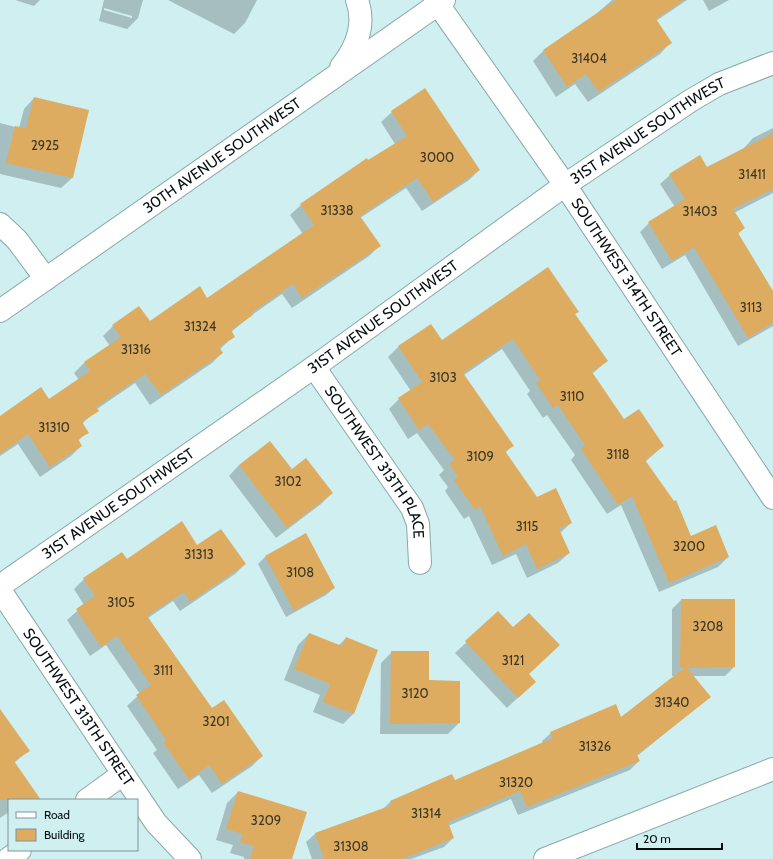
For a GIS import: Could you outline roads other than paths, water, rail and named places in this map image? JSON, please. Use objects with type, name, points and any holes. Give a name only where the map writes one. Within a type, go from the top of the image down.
[{"type":"street","points":[[329,81],[348,58],[357,42],[361,27],[360,10],[357,0]]},
{"type":"street","name":"30TH AVENUE SOUTHWEST","points":[[0,311],[329,81],[439,1]]},
{"type":"street","name":"SOUTHWEST 314TH STREET","points":[[439,1],[565,185],[773,498]]},
{"type":"street","name":"31ST AVENUE SOUTHWEST","points":[[0,586],[314,367],[565,185],[690,101],[719,84],[773,63]]},
{"type":"street","points":[[0,224],[17,240],[46,279]]},
{"type":"street","name":"SOUTHWEST 313TH PLACE","points":[[314,367],[412,508],[419,529],[420,563]]},
{"type":"street","name":"SOUTHWEST 313TH STREET","points":[[0,590],[156,823],[190,859]]},
{"type":"street","points":[[545,859],[773,769]]},
{"type":"street","points":[[88,799],[123,774]]},
{"type":"street","points":[[8,859],[19,851]]}]
